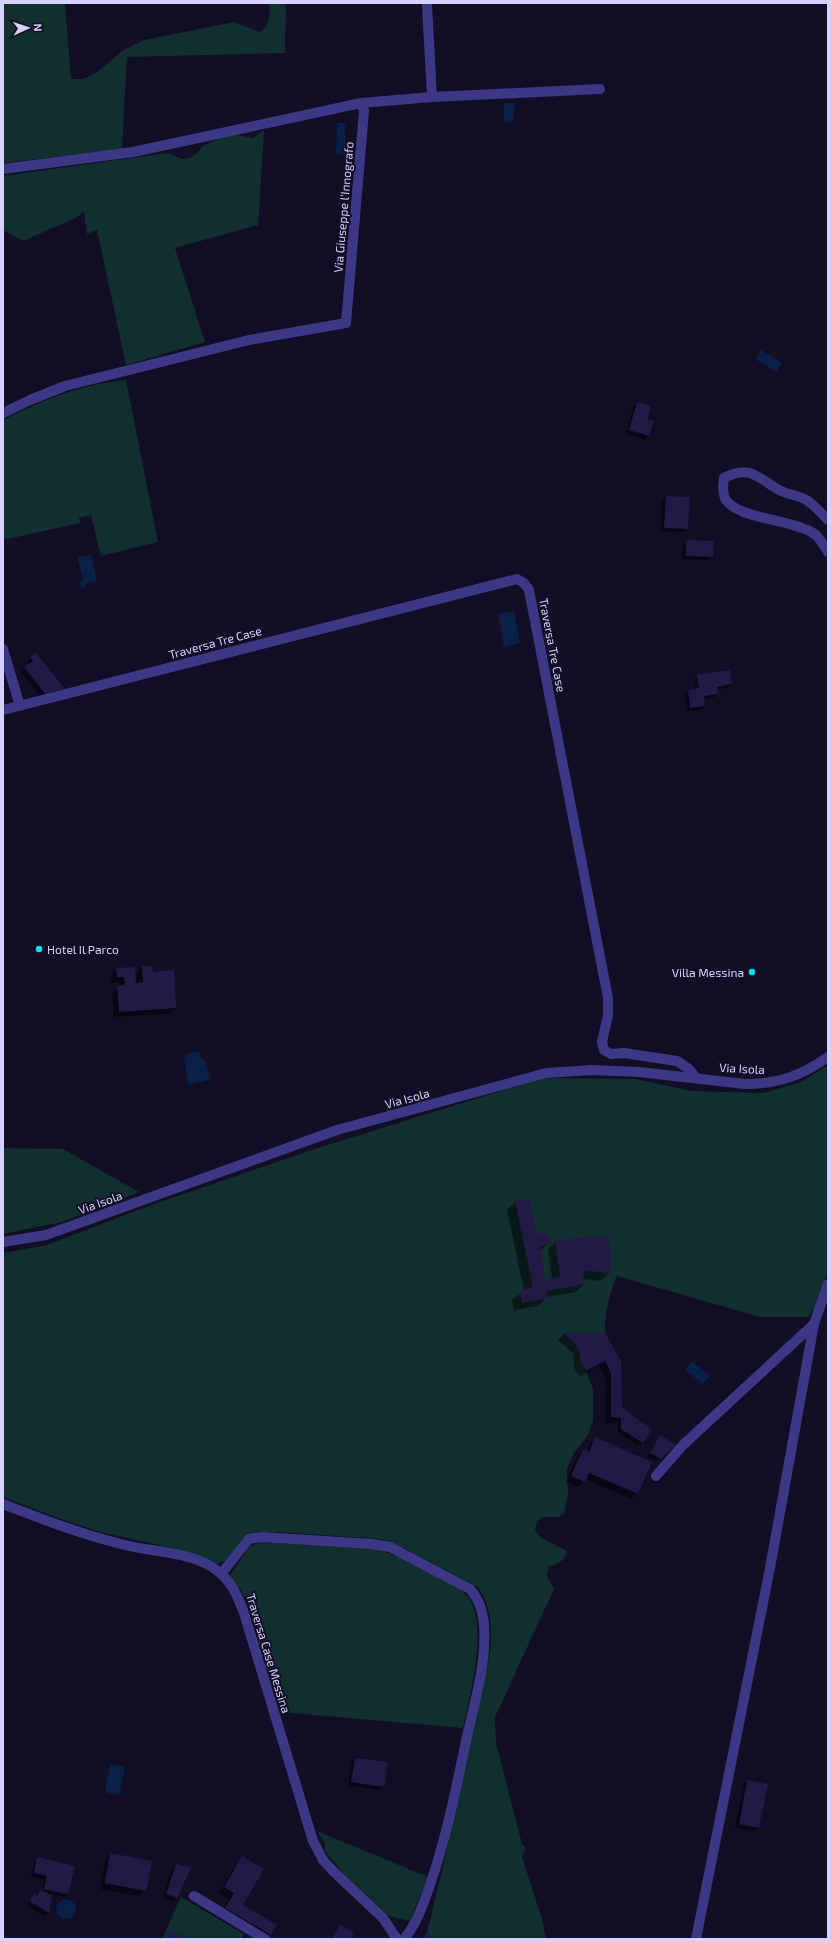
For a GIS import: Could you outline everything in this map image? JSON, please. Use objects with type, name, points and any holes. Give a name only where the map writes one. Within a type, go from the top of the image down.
[{"type":"street","points":[[427,6],[432,97]]},
{"type":"street","points":[[3,169],[133,152],[361,102],[600,89]]},
{"type":"street","name":"Via Giuseppe l'Innografo","points":[[3,413],[65,386],[249,340],[346,323],[364,111],[361,102]]},
{"type":"street","points":[[828,520],[808,500],[780,490],[762,477],[746,472],[732,474],[724,478],[723,490],[726,500],[737,510],[800,526],[815,534],[828,552]]},
{"type":"street","name":"Traversa Tre Case","points":[[3,710],[517,579],[524,583],[529,590],[608,998],[608,1015],[602,1042],[604,1050],[611,1054],[624,1053],[677,1061],[689,1069],[696,1078]]},
{"type":"street","points":[[3,649],[20,706]]},
{"type":"street","name":"Via Isola","points":[[3,1242],[46,1235],[338,1130],[546,1073],[600,1070],[639,1072],[745,1084],[762,1084],[796,1077],[828,1057]]},
{"type":"street","points":[[696,1939],[770,1568],[814,1324],[828,1284]]},
{"type":"street","points":[[656,1476],[683,1445],[814,1324]]},
{"type":"street","name":"Traversa Case Messina","points":[[3,1504],[76,1532],[122,1545],[186,1557],[211,1566],[234,1588],[244,1613],[313,1841],[324,1860],[332,1870],[383,1918],[397,1939]]},
{"type":"street","points":[[221,1574],[250,1539],[262,1537],[372,1544],[390,1547],[470,1589],[478,1597],[484,1625],[484,1646],[472,1717],[444,1843],[423,1905],[413,1928],[404,1939]]},
{"type":"street","points":[[194,1896],[265,1939]]},
{"type":"green space","points":[[3,3],[65,3],[71,79],[83,79],[96,73],[122,51],[144,40],[234,22],[259,32],[266,27],[268,23],[269,3],[286,3],[285,53],[127,57],[122,149],[3,163]]},
{"type":"green space","points":[[264,130],[258,226],[175,248],[205,342],[126,365],[97,230],[87,234],[84,211],[76,218],[23,241],[3,230],[3,176],[167,153],[182,159],[190,158],[203,146],[222,137],[236,135],[253,138]]},
{"type":"green space","points":[[126,380],[158,542],[101,556],[91,515],[79,518],[80,523],[3,540],[3,420],[32,406],[78,389]]},
{"type":"green space","points":[[828,1065],[828,1270],[814,1309],[808,1317],[760,1317],[617,1276],[608,1304],[605,1333],[564,1334],[578,1347],[581,1363],[593,1389],[593,1421],[588,1435],[574,1453],[567,1468],[568,1494],[564,1514],[559,1517],[546,1517],[540,1519],[536,1525],[535,1530],[541,1538],[567,1551],[561,1562],[549,1566],[547,1576],[554,1589],[495,1717],[496,1743],[522,1844],[526,1848],[522,1857],[542,1919],[546,1939],[433,1939],[427,1933],[490,1652],[491,1629],[488,1607],[478,1587],[398,1545],[380,1539],[277,1532],[252,1533],[246,1536],[228,1559],[218,1564],[182,1550],[100,1532],[3,1497],[3,1253],[47,1245],[154,1204],[318,1148],[547,1078],[635,1079],[692,1091],[764,1093],[801,1082]]},
{"type":"green space","points":[[3,1148],[63,1149],[139,1192],[62,1222],[3,1234]]},
{"type":"green space","points":[[263,1542],[377,1549],[394,1555],[430,1572],[462,1591],[468,1597],[474,1609],[477,1624],[476,1661],[463,1728],[280,1712],[245,1598],[241,1590],[229,1577],[250,1546]]},
{"type":"green space","points":[[317,1831],[428,1877],[410,1921],[389,1916],[343,1873],[325,1851],[325,1843]]},
{"type":"green space","points":[[181,1897],[244,1934],[241,1939],[162,1939]]},
{"type":"water","points":[[504,103],[514,103],[515,105],[513,122],[511,123],[505,122],[504,120]]},
{"type":"water","points":[[337,123],[345,123],[345,155],[336,154]]},
{"type":"water","points":[[761,350],[782,363],[776,372],[755,359]]},
{"type":"water","points":[[91,554],[97,581],[87,583],[84,589],[79,585],[83,580],[77,557]]},
{"type":"water","points":[[514,611],[520,643],[504,647],[498,614]]},
{"type":"water","points":[[197,1051],[200,1052],[200,1056],[206,1063],[211,1079],[188,1085],[184,1057]]},
{"type":"water","points":[[692,1361],[710,1376],[703,1384],[685,1370]]},
{"type":"water","points":[[110,1764],[125,1767],[119,1795],[105,1792]]},
{"type":"water","points":[[66,1899],[73,1902],[76,1909],[73,1916],[66,1919],[59,1916],[56,1909],[59,1902]]},
{"type":"building","points":[[637,402],[651,406],[647,420],[654,421],[649,436],[629,430]]},
{"type":"building","points":[[666,496],[690,497],[688,529],[664,528]]},
{"type":"building","points":[[686,540],[714,541],[713,557],[686,556]]},
{"type":"building","points":[[36,653],[65,689],[45,694],[24,667],[33,661],[30,657]]},
{"type":"building","points":[[730,670],[732,684],[717,687],[718,694],[704,696],[705,706],[690,708],[688,690],[699,688],[697,675]]},
{"type":"building","points":[[142,966],[152,966],[153,972],[174,970],[176,1008],[119,1012],[117,986],[125,985],[124,977],[117,977],[116,968],[135,967],[136,983],[143,982]]},
{"type":"building","points":[[529,1199],[536,1233],[548,1234],[550,1243],[540,1247],[545,1280],[560,1276],[555,1240],[608,1236],[611,1255],[610,1273],[590,1271],[583,1272],[585,1284],[547,1291],[547,1298],[522,1303],[520,1291],[533,1287],[515,1201]]},
{"type":"building","points":[[564,1333],[605,1333],[621,1361],[622,1408],[652,1429],[643,1443],[621,1429],[621,1418],[611,1417],[611,1373],[605,1361],[586,1371],[581,1363],[578,1347]]},
{"type":"building","points":[[660,1435],[676,1445],[661,1459],[650,1453]]},
{"type":"building","points":[[595,1437],[652,1462],[638,1494],[589,1473],[585,1482],[571,1476],[583,1449],[589,1452]]},
{"type":"building","points":[[355,1758],[388,1762],[384,1787],[351,1782]]},
{"type":"building","points":[[747,1780],[768,1784],[759,1828],[739,1824]]},
{"type":"building","points":[[110,1853],[152,1861],[146,1891],[105,1883]]},
{"type":"building","points":[[242,1856],[264,1869],[243,1905],[277,1925],[271,1935],[225,1908],[234,1893],[224,1887]]},
{"type":"building","points":[[37,1857],[75,1866],[68,1894],[44,1889],[47,1876],[34,1873]]},
{"type":"building","points":[[176,1864],[191,1868],[177,1898],[166,1894]]},
{"type":"building","points":[[40,1890],[52,1895],[49,1913],[29,1901],[34,1894],[37,1896]]},
{"type":"building","points":[[340,1925],[354,1933],[351,1938],[353,1939],[332,1939]]},
{"type":"building","points":[[170,1931],[183,1935],[182,1939],[168,1939]]},
{"type":"building","points":[[427,1933],[433,1939],[421,1939]]},
{"type":"place","name":"Hotel Il Parco","points":[[39,949]]},
{"type":"place","name":"Villa Messina","points":[[752,972]]}]
